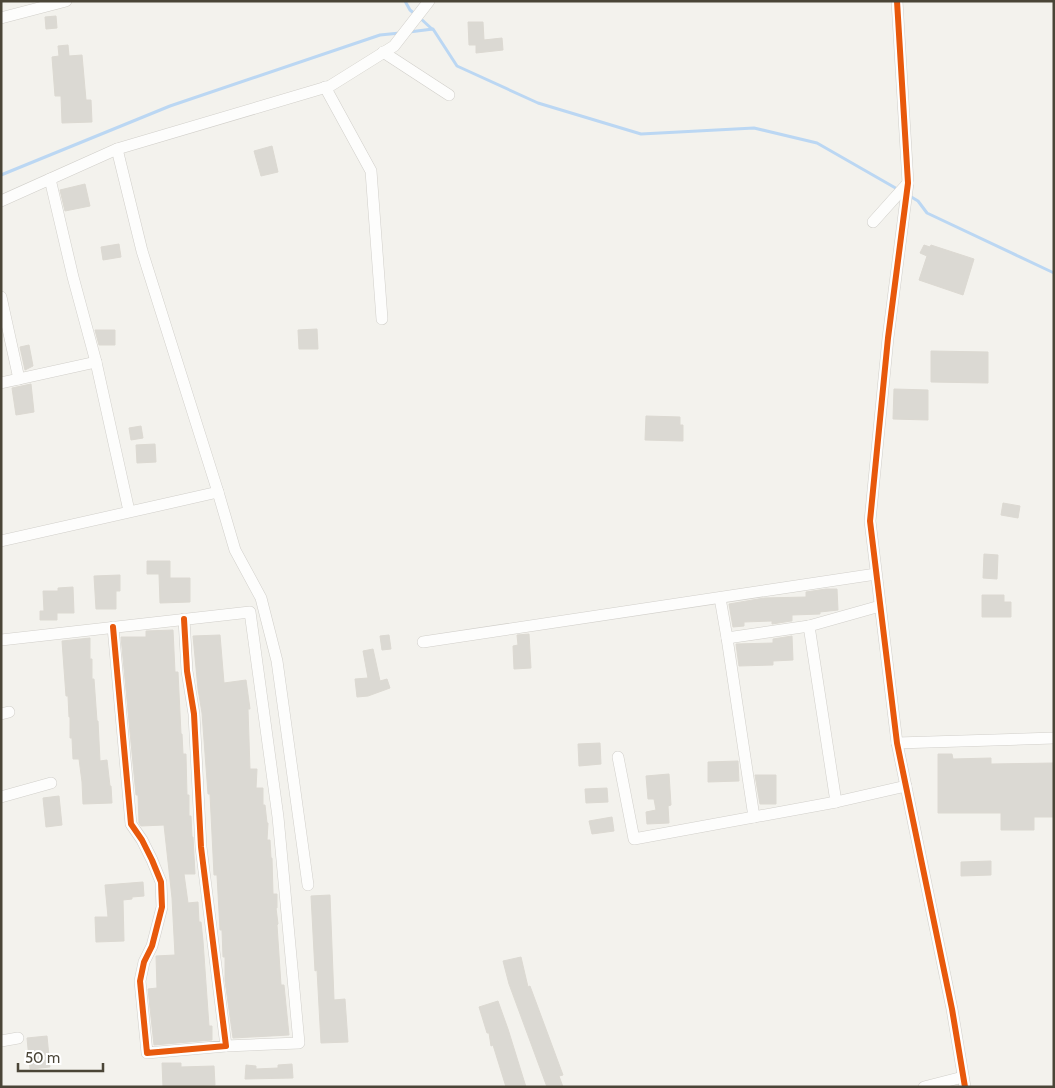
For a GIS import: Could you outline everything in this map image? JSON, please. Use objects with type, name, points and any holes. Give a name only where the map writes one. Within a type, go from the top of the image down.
[{"type":"street","points":[[1,18],[66,1]]},
{"type":"street","points":[[897,1],[907,183],[888,338],[870,521],[897,743],[952,1009],[964,1082],[924,1087]]},
{"type":"street","points":[[1,201],[117,149],[330,86],[394,46],[427,4]]},
{"type":"street","points":[[383,52],[449,95]]},
{"type":"street","points":[[324,87],[371,171],[382,319]]},
{"type":"street","points":[[117,149],[142,251],[235,550],[261,598],[277,661],[308,885]]},
{"type":"street","points":[[50,179],[73,277],[96,362],[130,511]]},
{"type":"street","points":[[873,222],[907,183]]},
{"type":"street","points":[[1,297],[19,379]]},
{"type":"street","points":[[1,383],[96,362]]},
{"type":"street","points":[[1,541],[218,492]]},
{"type":"street","points":[[423,642],[876,574]]},
{"type":"street","points":[[720,598],[754,817]]},
{"type":"street","points":[[727,638],[809,626],[880,606]]},
{"type":"street","points":[[1,640],[113,627],[184,619],[250,612],[279,827],[299,1043],[226,1046],[147,1053],[140,981],[144,962],[152,946],[162,907],[160,882],[152,860],[131,824],[113,627]]},
{"type":"street","points":[[184,619],[187,671],[194,714],[202,847],[226,1046]]},
{"type":"street","points":[[809,626],[836,802]]},
{"type":"street","points":[[897,743],[1054,738]]},
{"type":"street","points":[[618,758],[634,839],[836,802],[906,786]]},
{"type":"street","points":[[1,797],[51,783]]},
{"type":"street","points":[[1,1041],[18,1038]]},
{"type":"building","points":[[56,16],[57,28],[46,29],[45,17]]},
{"type":"building","points":[[468,22],[483,22],[484,40],[502,38],[503,50],[476,53],[476,45],[469,45]]},
{"type":"building","points":[[68,45],[69,56],[82,55],[86,100],[91,100],[92,122],[62,123],[61,96],[55,96],[52,57],[59,56],[58,46]]},
{"type":"building","points":[[272,146],[278,172],[261,176],[254,151]]},
{"type":"building","points":[[85,184],[90,206],[65,211],[60,190]]},
{"type":"building","points":[[119,244],[121,257],[103,260],[101,247]]},
{"type":"building","points":[[924,245],[930,247],[931,245],[974,259],[963,295],[919,280],[927,256],[920,253]]},
{"type":"building","points":[[317,329],[318,349],[299,349],[298,330]]},
{"type":"building","points":[[95,330],[115,330],[115,345],[99,345]]},
{"type":"building","points":[[29,345],[33,366],[25,370],[20,347]]},
{"type":"building","points":[[931,351],[988,352],[988,383],[931,382]]},
{"type":"building","points":[[31,384],[34,412],[16,415],[12,388]]},
{"type":"building","points":[[894,389],[928,390],[928,420],[893,419]]},
{"type":"building","points":[[646,416],[680,417],[680,425],[683,425],[683,441],[645,440]]},
{"type":"building","points":[[141,426],[143,438],[131,440],[129,428]]},
{"type":"building","points":[[155,444],[156,462],[137,463],[136,445]]},
{"type":"building","points":[[1003,503],[1020,506],[1018,518],[1001,515]]},
{"type":"building","points":[[984,554],[998,555],[997,579],[983,578]]},
{"type":"building","points":[[147,561],[170,561],[170,578],[190,578],[190,602],[160,603],[159,574],[147,574]]},
{"type":"building","points":[[120,575],[120,591],[116,591],[116,609],[96,609],[94,576]]},
{"type":"building","points":[[73,587],[74,613],[57,613],[57,620],[40,620],[40,611],[44,611],[43,591],[58,591],[58,588]]},
{"type":"building","points":[[837,589],[838,610],[820,612],[820,614],[792,615],[792,621],[772,624],[772,621],[744,622],[744,626],[733,627],[729,604],[764,598],[806,597],[806,592]]},
{"type":"building","points":[[982,595],[1004,595],[1004,602],[1011,602],[1011,617],[982,617]]},
{"type":"building","points":[[173,630],[175,672],[178,672],[183,754],[186,754],[187,795],[189,795],[189,816],[191,816],[195,874],[184,874],[188,903],[198,902],[199,922],[201,922],[203,941],[209,1026],[212,1026],[212,1040],[154,1045],[148,989],[157,988],[156,956],[175,955],[172,898],[164,825],[141,826],[139,823],[138,795],[136,795],[121,637],[146,637],[146,631]]},
{"type":"building","points":[[529,634],[531,668],[514,669],[513,646],[518,645],[517,635]]},
{"type":"building","points":[[220,635],[224,683],[246,680],[250,709],[248,709],[250,769],[257,769],[256,788],[263,788],[263,805],[265,805],[268,823],[267,840],[270,840],[272,858],[273,894],[277,894],[276,908],[281,985],[284,985],[289,1035],[233,1038],[225,981],[225,957],[223,957],[222,930],[220,930],[217,875],[214,875],[210,794],[208,794],[202,713],[193,636]]},
{"type":"building","points":[[389,635],[391,649],[382,650],[380,636]]},
{"type":"building","points":[[792,636],[793,660],[773,661],[773,665],[739,666],[736,644],[773,643],[773,639]]},
{"type":"building","points":[[90,638],[90,659],[92,659],[92,679],[94,679],[100,761],[107,760],[112,803],[83,804],[79,759],[73,759],[72,738],[70,738],[70,717],[68,696],[66,696],[62,641]]},
{"type":"building","points":[[373,649],[380,681],[387,679],[390,688],[368,696],[357,697],[355,679],[368,678],[363,651]]},
{"type":"building","points":[[600,743],[601,764],[579,766],[578,744]]},
{"type":"building","points":[[938,754],[952,754],[953,759],[991,758],[991,764],[1053,763],[1054,817],[1034,817],[1034,830],[1001,830],[1001,813],[938,813]]},
{"type":"building","points":[[738,761],[739,781],[708,782],[708,762]]},
{"type":"building","points":[[669,774],[671,805],[668,806],[669,823],[647,824],[646,812],[656,810],[654,799],[648,799],[646,776]]},
{"type":"building","points":[[755,775],[776,775],[776,804],[760,804]]},
{"type":"building","points":[[607,788],[608,802],[586,803],[585,789]]},
{"type":"building","points":[[59,796],[62,825],[46,827],[43,798]]},
{"type":"building","points":[[612,817],[614,831],[592,834],[589,821]]},
{"type":"building","points":[[991,861],[991,875],[961,876],[961,862]]},
{"type":"building","points":[[143,882],[144,896],[123,900],[124,941],[96,942],[95,917],[108,917],[105,885]]},
{"type":"building","points":[[330,895],[334,1000],[345,999],[348,1042],[321,1043],[311,896]]},
{"type":"building","points":[[521,957],[528,987],[530,986],[563,1075],[559,1076],[563,1087],[547,1087],[509,984],[503,961]]},
{"type":"building","points":[[498,1001],[526,1087],[506,1087],[493,1045],[491,1046],[489,1033],[487,1033],[479,1007]]},
{"type":"building","points":[[47,1036],[50,1067],[30,1069],[27,1038]]},
{"type":"building","points":[[162,1063],[181,1063],[181,1067],[214,1066],[215,1085],[163,1087]]},
{"type":"building","points":[[292,1064],[293,1078],[245,1079],[246,1065],[256,1066],[256,1069],[278,1068],[278,1065]]},
{"type":"waterway","points":[[405,1],[410,10],[415,14]]},
{"type":"waterway","points":[[420,18],[432,29]]},
{"type":"waterway","points":[[409,32],[433,29],[457,66],[538,103],[641,134],[754,128],[817,143],[899,190]]},
{"type":"waterway","points":[[1,175],[170,106],[380,35],[400,33]]},
{"type":"waterway","points":[[908,195],[918,201],[927,213],[1054,273]]},
{"type":"cycle path","points":[[897,1],[908,183],[888,338],[870,521],[897,743],[952,1009],[965,1087]]},
{"type":"cycle path","points":[[113,627],[131,824],[142,840],[161,882],[162,907],[152,946],[144,962],[140,981],[147,1053],[226,1046],[201,847],[194,714],[187,671],[184,619]]}]
